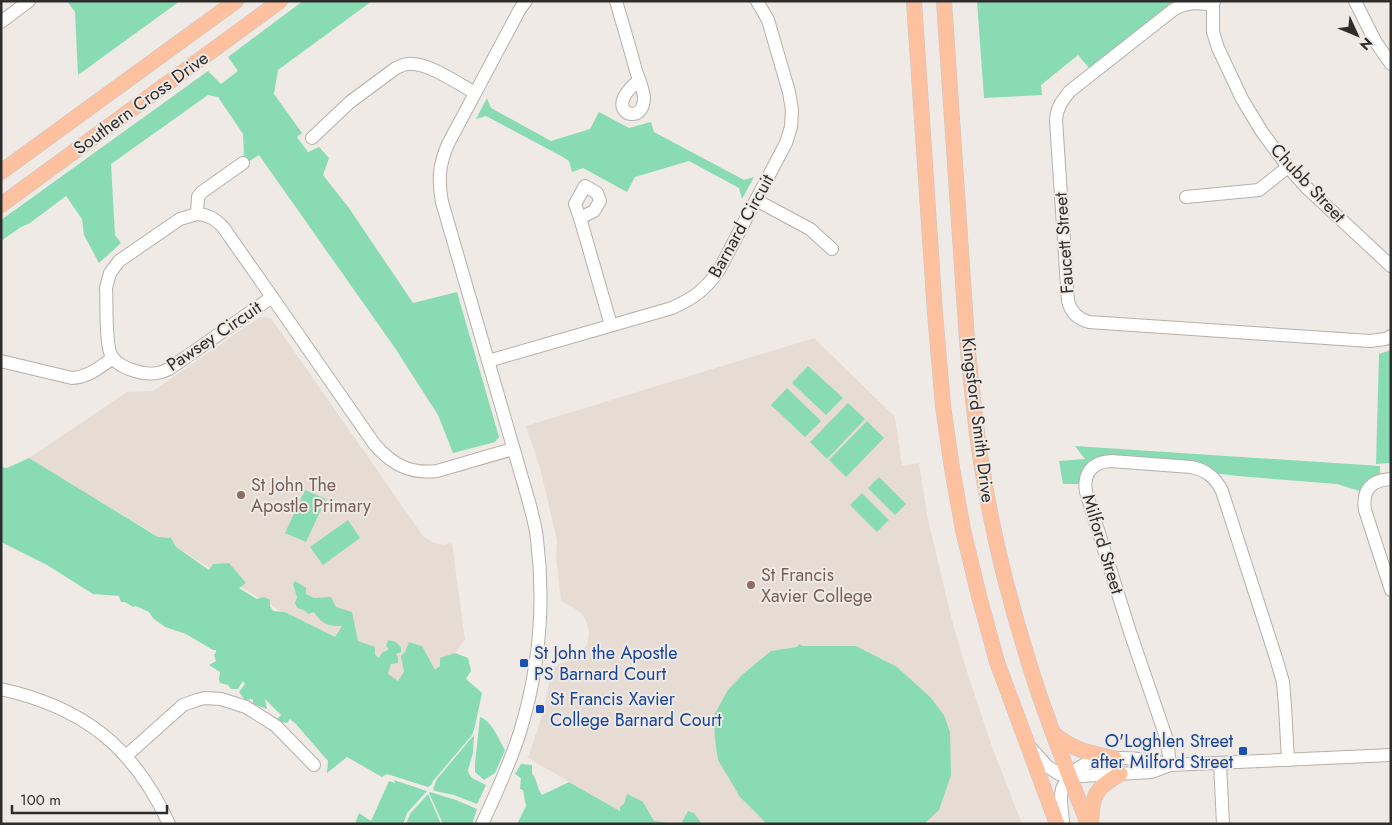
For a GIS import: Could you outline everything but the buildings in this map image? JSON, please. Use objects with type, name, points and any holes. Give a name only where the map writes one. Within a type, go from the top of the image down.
[{"type":"main road","name":"Southern Cross Drive","points":[[1,172],[236,1]]},
{"type":"main road","name":"Southern Cross Drive","points":[[1,205],[280,1]]},
{"type":"main road","name":"Kingsford Smith Drive","points":[[914,1],[943,406],[963,530],[997,662],[1057,824]]},
{"type":"main road","name":"Kingsford Smith Drive","points":[[944,1],[967,340],[979,449],[993,525],[1026,653],[1052,732],[1090,824]]},
{"type":"main road","points":[[1052,732],[1075,749],[1114,758]]},
{"type":"main road","points":[[1090,824],[1095,795],[1106,782],[1120,774]]},
{"type":"street","points":[[1,22],[29,1]]},
{"type":"street","points":[[482,824],[502,778],[527,706],[535,666],[540,625],[541,583],[537,537],[529,502],[442,202],[439,184],[442,159],[448,144],[526,1]]},
{"type":"street","points":[[616,1],[639,80]]},
{"type":"street","name":"Barnard Circuit","points":[[488,361],[672,308],[696,296],[709,284],[719,270],[786,143],[791,127],[792,110],[789,92],[768,20],[756,1]]},
{"type":"street","points":[[1355,1],[1375,41],[1391,64]]},
{"type":"street","name":"Faucett Street","points":[[1214,3],[1191,2],[1181,4],[1070,91],[1059,104],[1056,120],[1068,302],[1070,308],[1077,317],[1089,322],[1370,341],[1385,339],[1391,336]]},
{"type":"street","name":"Chubb Street","points":[[1214,3],[1213,32],[1242,99],[1262,132],[1288,167],[1328,209],[1391,266]]},
{"type":"street","points":[[312,138],[350,102],[404,64],[412,63],[428,67],[475,93]]},
{"type":"street","points":[[1,361],[72,378],[90,374],[113,358],[109,346],[106,288],[112,268],[180,219],[197,214],[198,197],[202,192],[243,163]]},
{"type":"street","points":[[1186,197],[1259,190],[1288,167]]},
{"type":"street","points":[[756,200],[810,229],[832,249]]},
{"type":"street","name":"Pawsey Circuit","points":[[197,214],[206,214],[223,227],[375,445],[386,457],[406,468],[430,472],[513,449]]},
{"type":"street","points":[[580,218],[611,325]]},
{"type":"street","name":"Pawsey Circuit","points":[[113,358],[122,366],[141,373],[160,373],[272,297]]},
{"type":"street","name":"Milford Street","points":[[1170,765],[1167,740],[1130,632],[1086,492],[1085,484],[1089,470],[1102,462],[1191,466],[1201,469],[1217,481],[1222,491],[1283,682],[1288,760]]},
{"type":"street","points":[[1391,479],[1373,483],[1366,493],[1364,502],[1391,590]]},
{"type":"street","points":[[1,689],[24,694],[61,708],[96,729],[126,756],[144,778],[169,824]]},
{"type":"street","points":[[126,756],[183,705],[205,698],[221,699],[246,707],[276,726],[314,765]]},
{"type":"street","points":[[1027,745],[1047,766],[1059,774],[1070,776],[1152,772],[1170,765]]},
{"type":"street","points":[[1063,824],[1060,805],[1062,788],[1070,776],[1078,769],[1094,761],[1114,758],[1154,761],[1170,765],[1391,755]]},
{"type":"street","points":[[1220,763],[1223,824]]},
{"type":"shaded area","name":"St John The Apostle Primary","points":[[260,317],[271,318],[423,536],[432,542],[443,545],[452,543],[465,640],[416,702],[368,664],[29,458],[127,392],[153,391]]},
{"type":"shaded area","name":"St Francis Xavier College","points":[[814,338],[895,417],[902,466],[919,463],[928,520],[953,624],[992,747],[1022,824],[643,824],[528,758],[542,716],[552,670],[558,664],[572,660],[580,654],[587,645],[589,633],[587,623],[582,614],[561,601],[556,556],[557,540],[540,468],[526,426]]},
{"type":"green space","points":[[67,1],[180,1],[78,75],[75,12]]},
{"type":"green space","points":[[303,1],[372,1],[278,70],[274,94],[302,133],[297,137],[308,152],[319,147],[329,158],[323,175],[349,208],[413,303],[457,292],[499,437],[495,442],[453,453],[438,415],[395,348],[259,155],[248,162],[244,158],[243,134],[218,97],[208,95],[111,164],[115,235],[121,243],[99,263],[84,235],[82,219],[66,196],[30,223],[1,241],[1,220],[208,71],[221,84],[238,71],[228,57]]},
{"type":"green space","points":[[977,1],[1192,1],[1090,69],[1078,55],[1041,85],[1042,95],[984,98]]},
{"type":"green space","points":[[487,98],[491,108],[551,141],[590,129],[599,112],[629,128],[651,122],[654,132],[744,180],[754,177],[742,199],[739,188],[689,161],[635,177],[627,192],[583,168],[572,172],[569,161],[486,116],[476,119]]},
{"type":"green space","points":[[1391,350],[1391,463],[1376,464],[1379,354]]},
{"type":"green space","points":[[808,366],[843,398],[826,415],[792,383]]},
{"type":"green space","points":[[787,388],[821,421],[805,437],[771,405]]},
{"type":"green space","points":[[848,403],[865,419],[827,459],[810,442]]},
{"type":"green space","points":[[867,421],[884,438],[846,477],[829,460]]},
{"type":"green space","points":[[1075,446],[1380,466],[1380,474],[1387,479],[1366,493],[1337,484],[1237,476],[1114,460],[1092,464],[1081,475],[1080,484],[1063,484],[1059,461],[1085,459]]},
{"type":"green space","points":[[29,458],[158,537],[171,538],[176,547],[209,570],[213,564],[229,563],[246,583],[239,588],[257,599],[264,597],[270,600],[270,606],[273,611],[285,612],[335,637],[342,626],[325,624],[314,612],[308,614],[304,610],[297,608],[295,603],[297,597],[293,584],[295,581],[306,588],[306,594],[314,598],[331,597],[336,607],[352,612],[358,641],[375,647],[375,655],[379,658],[382,653],[389,649],[386,646],[388,640],[396,642],[401,647],[401,652],[396,654],[398,663],[391,664],[388,674],[398,681],[404,672],[401,656],[409,642],[422,646],[435,670],[440,666],[440,658],[455,653],[468,658],[471,671],[466,679],[482,693],[472,735],[428,787],[387,774],[382,777],[347,757],[327,773],[328,761],[295,723],[290,719],[287,723],[277,719],[281,715],[265,699],[267,709],[253,704],[253,699],[245,700],[239,692],[245,684],[243,681],[238,689],[231,689],[228,685],[220,683],[220,672],[209,665],[216,661],[214,655],[216,650],[186,634],[165,627],[153,618],[149,612],[121,602],[119,596],[93,594],[47,565],[1,542],[1,467],[7,468]]},
{"type":"green space","points":[[879,477],[906,504],[895,515],[868,488]]},
{"type":"green space","points":[[305,490],[326,499],[306,542],[285,533]]},
{"type":"green space","points":[[862,493],[889,520],[877,532],[850,505]]},
{"type":"green space","points":[[348,520],[360,538],[323,565],[310,547]]},
{"type":"green space","points":[[799,644],[803,646],[856,646],[897,667],[930,697],[944,715],[950,732],[951,775],[939,810],[924,824],[767,824],[740,797],[718,760],[714,715],[728,690],[742,675],[771,651],[797,647]]},
{"type":"green space","points":[[480,717],[492,727],[505,750],[495,773],[484,780],[475,772]]},
{"type":"green space","points":[[474,735],[473,753],[468,770],[472,778],[486,785],[477,804],[433,789],[437,779]]},
{"type":"green space","points":[[521,764],[532,765],[532,774],[542,795],[569,782],[620,811],[620,807],[624,804],[627,794],[643,802],[654,821],[676,824],[517,824],[526,806],[523,790],[520,789],[521,778],[515,774]]},
{"type":"green space","points":[[394,780],[427,791],[407,813],[403,824],[355,824],[359,813],[371,821],[389,781],[395,783]]},
{"type":"green space","points":[[430,792],[477,809],[472,824],[443,824]]},
{"type":"green space","points":[[428,794],[441,824],[406,824],[410,814]]},
{"type":"green space","points":[[688,811],[694,813],[700,824],[681,824]]},
{"type":"place","name":"St John The Apostle Primary","points":[[241,495]]},
{"type":"place","name":"St Francis Xavier College","points":[[751,585]]},
{"type":"place","name":"St John the Apostle PS Barnard Court","points":[[524,663]]},
{"type":"place","name":"St Francis Xavier College Barnard Court","points":[[540,709]]},
{"type":"place","name":"O'Loghlen Street after Milford Street","points":[[1243,751]]}]
